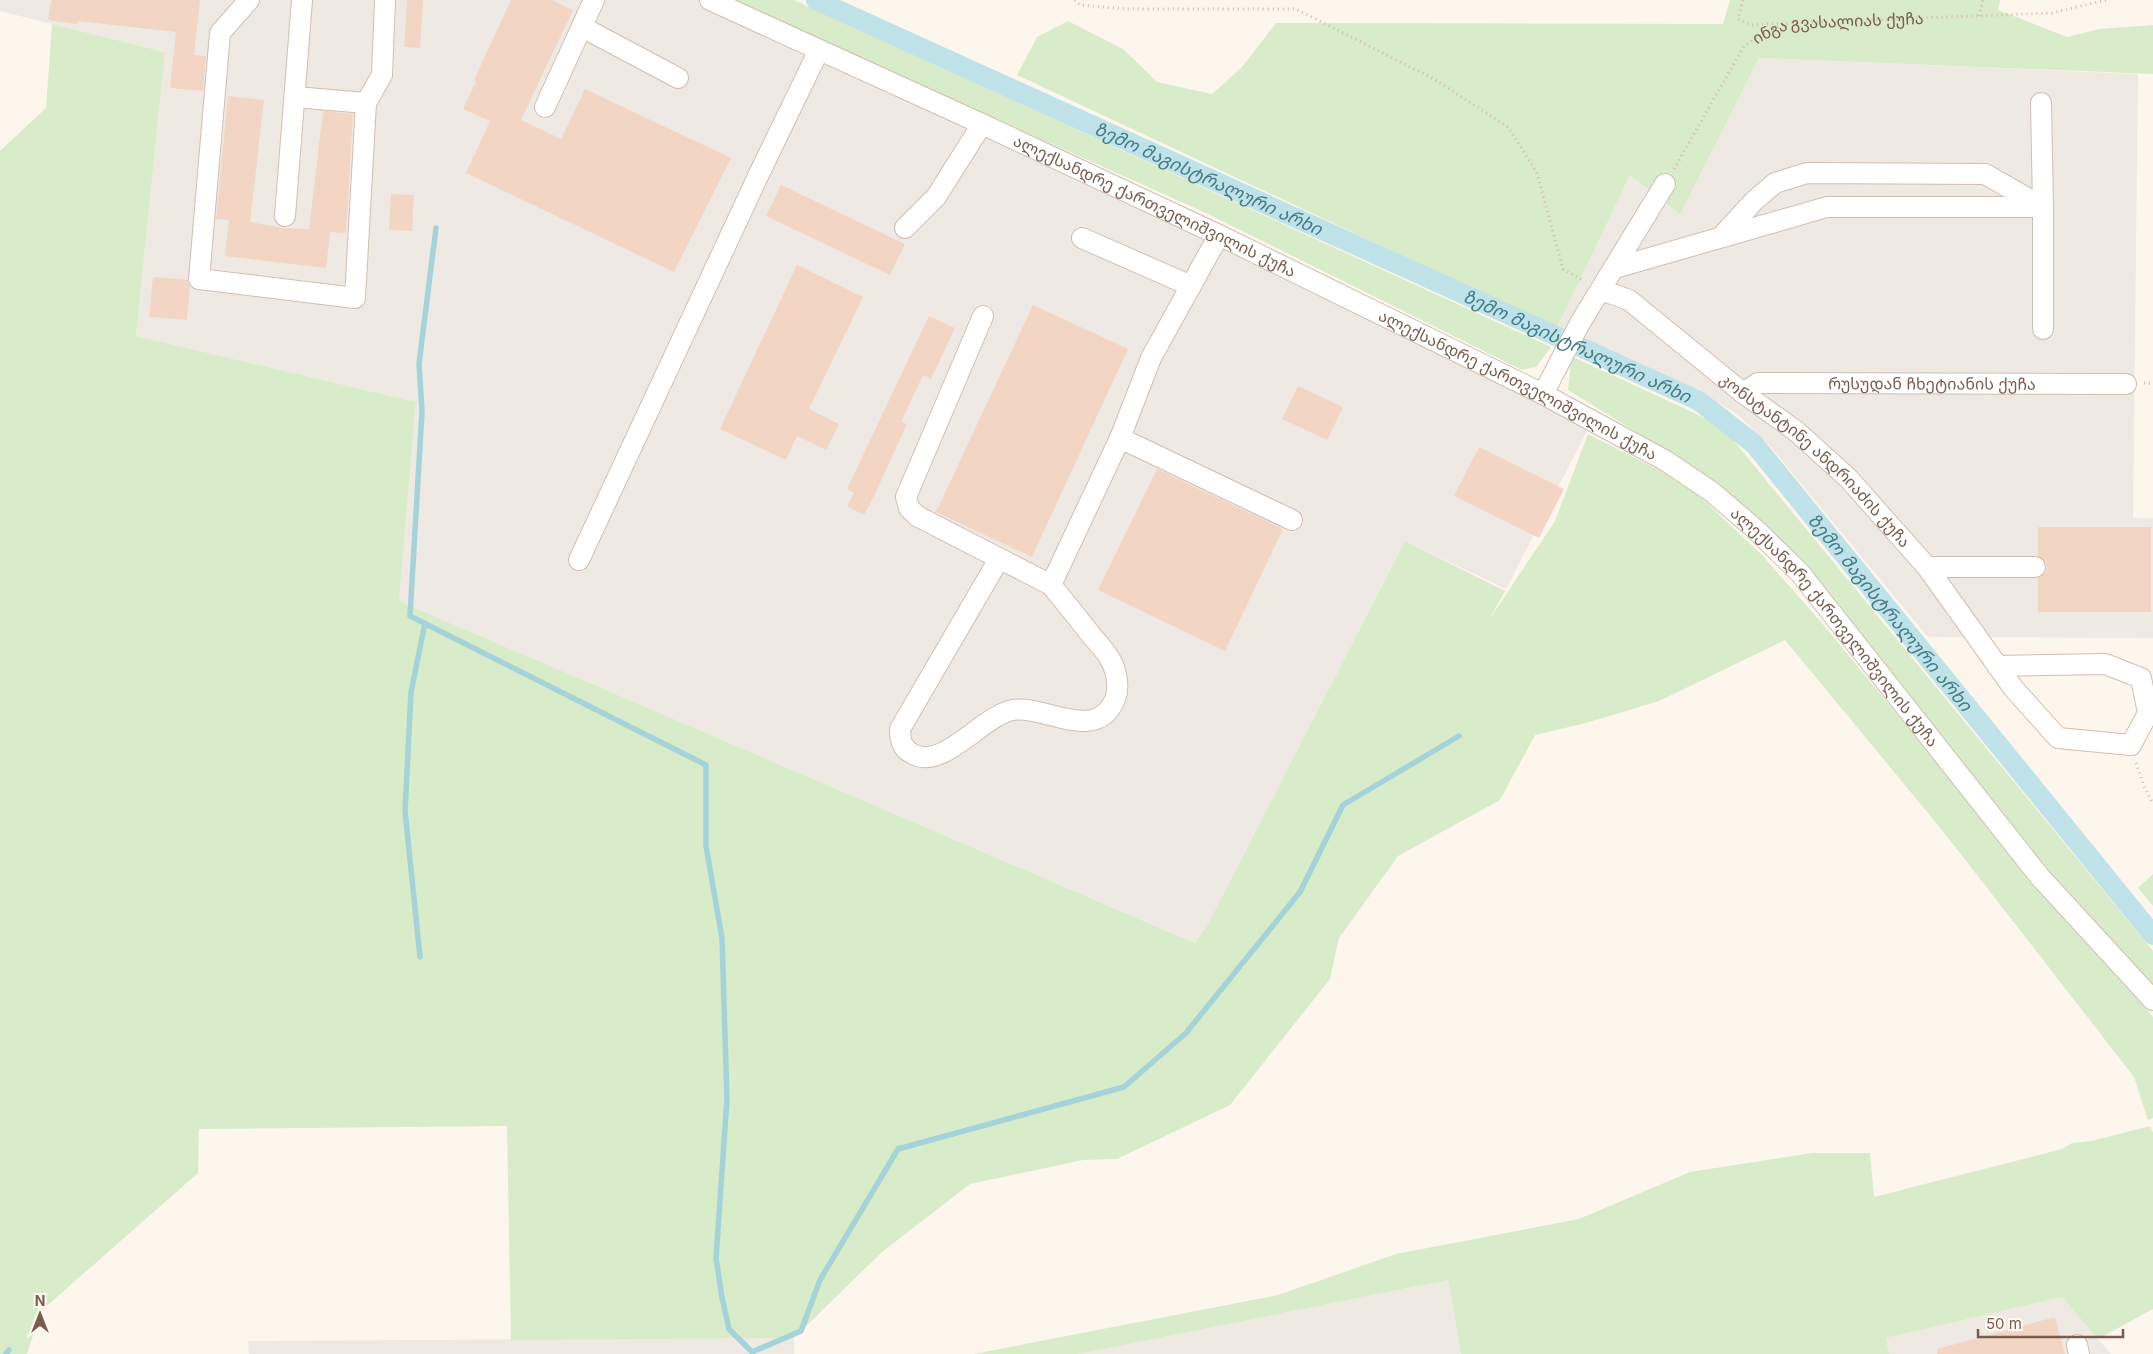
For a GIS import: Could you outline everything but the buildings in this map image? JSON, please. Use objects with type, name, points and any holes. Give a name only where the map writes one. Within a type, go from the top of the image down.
[{"type":"street","points":[[249,0],[220,33],[199,278],[355,298],[366,103],[382,75],[385,0]]},
{"type":"street","points":[[285,216],[302,0]]},
{"type":"street","points":[[546,107],[594,0]]},
{"type":"street","name":"ალექსანდრე ქართველიშვილის ქუჩა","points":[[710,0],[1219,235],[1543,394],[1666,461],[1712,492],[1761,535],[1800,573],[2040,877],[2153,1000]]},
{"type":"street","points":[[582,27],[678,78]]},
{"type":"street","points":[[579,560],[819,50]]},
{"type":"street","points":[[295,98],[366,103]]},
{"type":"street","points":[[2041,103],[2043,330]]},
{"type":"street","points":[[905,228],[936,197],[982,124]]},
{"type":"street","points":[[1721,237],[1754,201],[1775,183],[1807,173],[1985,174],[2043,207]]},
{"type":"street","points":[[1543,394],[1580,323],[1665,184]]},
{"type":"street","points":[[1615,268],[1827,207],[2043,207]]},
{"type":"street","points":[[1051,585],[1120,438],[1151,358],[1219,235]]},
{"type":"street","points":[[1082,238],[1191,286]]},
{"type":"street","name":"კონსტანტინე ანდრიაძის ქუჩა","points":[[1601,290],[1629,300],[1743,393],[1796,431],[1834,465],[1927,567],[2014,689],[2058,738],[2131,745]]},
{"type":"street","points":[[983,316],[910,483],[906,497],[909,508],[917,516],[999,558],[1051,585],[1110,659],[1117,680],[1115,698],[1104,716],[1084,722],[1030,711],[1014,710],[1002,714],[944,752],[932,757],[918,757],[908,752],[900,741],[900,729],[999,558]]},
{"type":"street","name":"რუსუდან ჩხეტიანის ქუჩა","points":[[1743,393],[1758,383],[2126,384]]},
{"type":"street","points":[[1120,438],[1292,520]]},
{"type":"street","points":[[1927,567],[2035,567]]},
{"type":"street","points":[[1997,666],[2105,664],[2141,678],[2148,713],[2131,745]]},
{"type":"path","points":[[1075,0],[1080,5],[1126,9],[1296,9],[1434,79],[1508,127],[1537,172],[1563,268],[1601,290]]},
{"type":"path","points":[[1743,0],[1738,19],[1751,25],[1788,23]]},
{"type":"path","points":[[1979,16],[1984,0]]},
{"type":"path","name":"ინგა გვასალიას ქუჩა","points":[[1665,184],[1744,46],[1762,34],[1788,23],[2052,13],[2106,0]]},
{"type":"path","points":[[2131,745],[2144,786],[2153,804]]},
{"type":"shaded area","points":[[0,0],[710,0],[1592,421],[1506,589],[1405,541],[1198,944],[399,601],[416,402],[136,336],[165,52],[0,11]]},
{"type":"shaded area","points":[[1759,58],[2138,74],[2133,518],[2153,518],[2153,638],[1928,637],[1769,445],[1739,416],[1710,397],[1557,328],[1630,175],[1680,213]]},
{"type":"shaded area","points":[[1448,1280],[1461,1354],[1078,1354]]},
{"type":"shaded area","points":[[2062,1297],[2111,1354],[1889,1354],[1886,1338]]},
{"type":"shaded area","points":[[794,1338],[794,1354],[249,1354],[248,1341]]},
{"type":"green space","points":[[730,0],[794,0],[1551,347],[1536,367],[1522,370],[1206,213]]},
{"type":"green space","points":[[1730,0],[2000,0],[1998,10],[2067,37],[2099,29],[2153,25],[2153,74],[1759,58],[1680,214],[1630,175],[1557,328],[1017,75],[1037,37],[1068,21],[1123,49],[1157,82],[1212,94],[1242,67],[1276,23],[1723,24]]},
{"type":"green space","points":[[52,24],[165,52],[136,336],[416,402],[399,601],[1195,943],[1207,926],[1405,541],[1505,591],[1489,620],[1555,521],[1588,434],[1688,485],[1761,554],[1821,622],[2043,891],[2153,1017],[2153,1118],[2148,1120],[2134,1077],[1942,830],[1785,640],[1659,701],[1586,723],[1535,735],[1500,800],[1398,856],[1339,938],[1330,979],[1230,1105],[1117,1159],[1083,1160],[970,1184],[882,1252],[794,1338],[511,1340],[507,1126],[199,1129],[198,1173],[41,1311],[27,1354],[0,1354],[0,151],[46,108]]},
{"type":"green space","points":[[1571,356],[1717,425],[1733,440],[2153,951],[2153,988],[2040,860],[1840,614],[1685,462],[1568,390]]},
{"type":"green space","points":[[2153,874],[2153,906],[2138,888]]},
{"type":"green space","points":[[2150,1126],[2153,1133],[2153,1309],[2098,1339],[2062,1297],[1886,1338],[1889,1354],[1461,1354],[1448,1280],[1078,1354],[974,1354],[1278,1295],[1396,1254],[1579,1219],[1690,1172],[1812,1153],[1870,1153],[1874,1197],[2062,1149],[2072,1143],[2091,1141]]},
{"type":"waterway","name":"ზემო მაგისტრალური არხი","points":[[816,0],[1699,401],[1754,444],[2153,935]]},
{"type":"waterway","points":[[436,228],[419,364],[422,411],[410,616],[706,765],[706,846],[722,938],[727,1099],[716,1258],[729,1329],[752,1352],[801,1331],[820,1280],[898,1149],[1124,1087],[1186,1033],[1300,892],[1343,805],[1459,736]]},
{"type":"waterway","points":[[420,957],[405,811],[411,692],[425,623]]},
{"type":"waterway","points":[[6,1354],[9,1350]]}]
